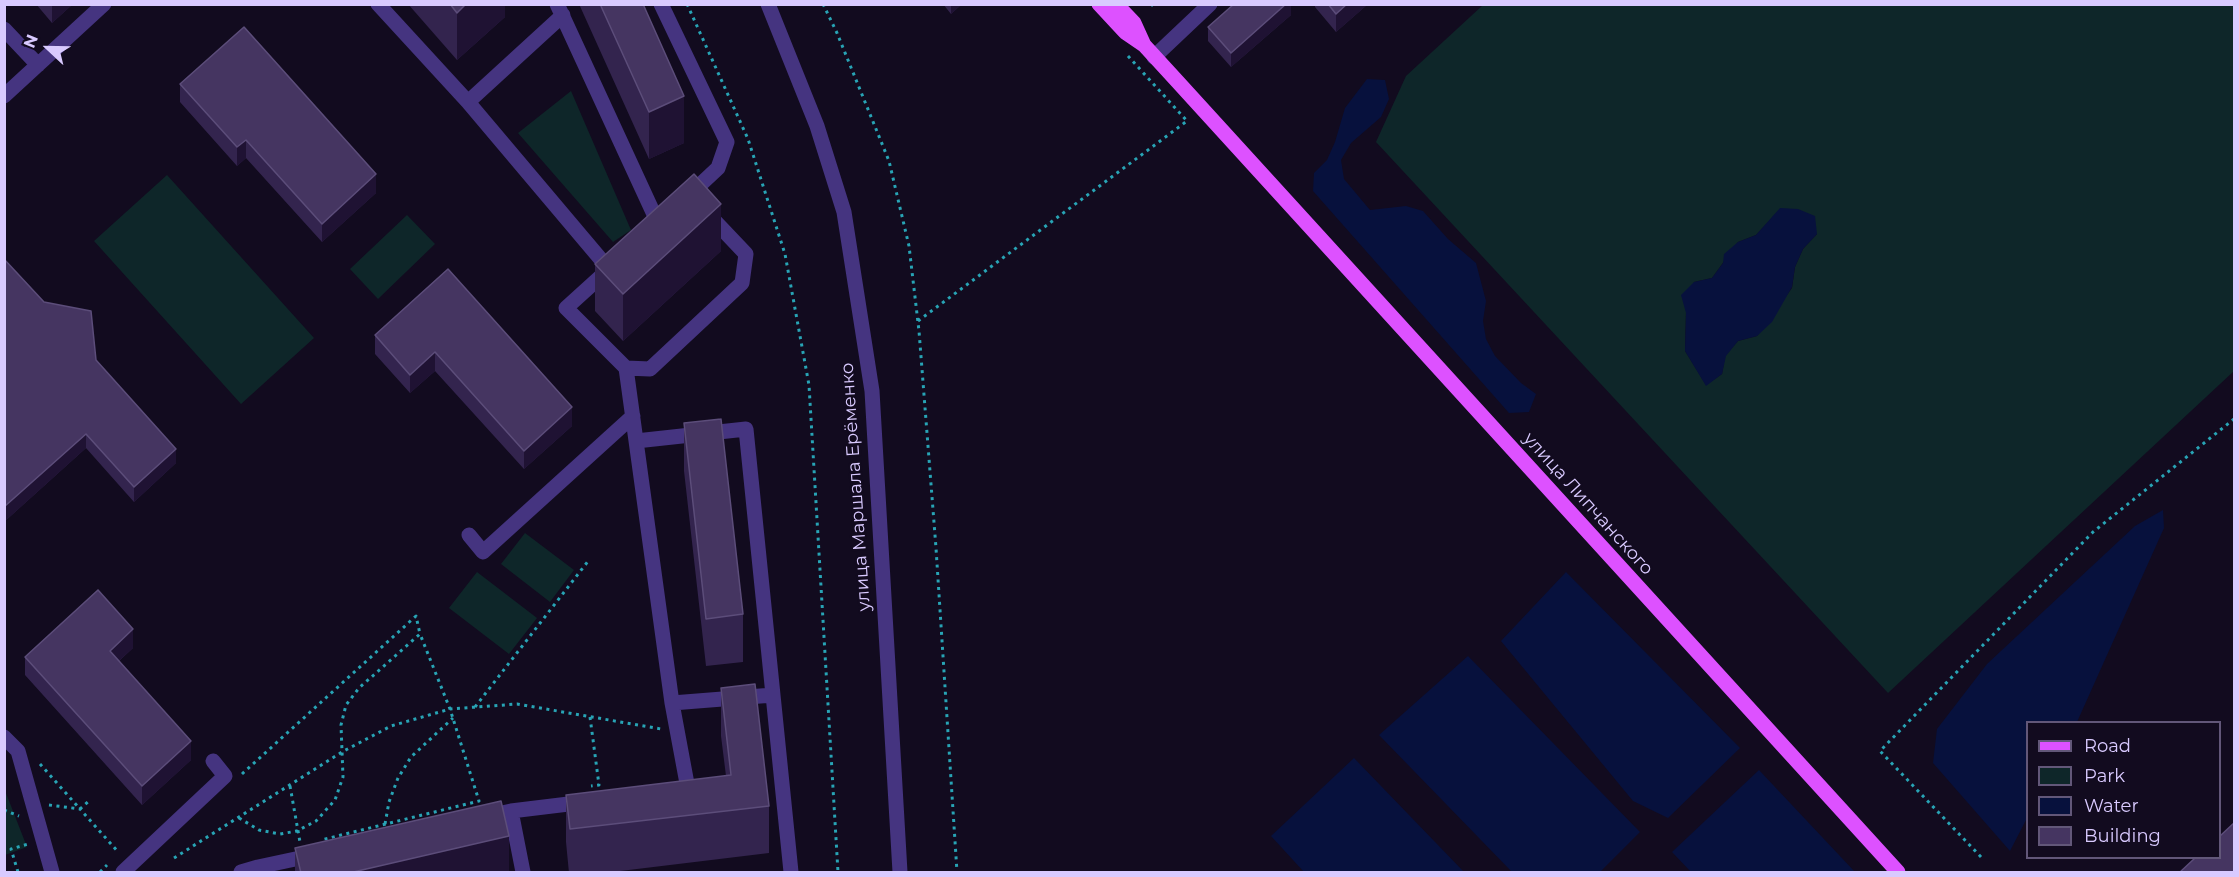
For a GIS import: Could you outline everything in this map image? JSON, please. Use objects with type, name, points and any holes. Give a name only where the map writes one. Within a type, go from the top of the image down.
[{"type":"main road","points":[[1099,4],[1125,32],[1149,51]]},
{"type":"main road","points":[[1116,4],[1134,23],[1149,51]]},
{"type":"main road","name":"улица Липчанского","points":[[1149,51],[1898,873]]},
{"type":"street","points":[[4,96],[104,4]]},
{"type":"street","points":[[378,4],[468,102],[609,269]]},
{"type":"street","points":[[642,239],[718,168],[727,142],[661,4]]},
{"type":"street","name":"улица Маршала Ерёменко","points":[[768,4],[818,126],[844,212],[870,380],[900,873]]},
{"type":"street","points":[[1149,51],[1210,4]]},
{"type":"street","points":[[468,102],[560,10],[666,216]]},
{"type":"street","points":[[4,28],[38,65]]},
{"type":"street","points":[[626,368],[650,369],[741,283],[746,254],[689,194]]},
{"type":"street","points":[[625,254],[567,308],[626,368],[672,703],[688,789],[664,792]]},
{"type":"street","points":[[469,534],[483,552],[633,416]]},
{"type":"street","points":[[636,441],[746,429],[791,873]]},
{"type":"street","points":[[672,703],[773,694]]},
{"type":"street","points":[[4,737],[18,751],[52,873]]},
{"type":"street","points":[[123,873],[225,776],[213,761]]},
{"type":"street","points":[[465,822],[512,812],[606,800]]},
{"type":"street","points":[[512,812],[523,873]]},
{"type":"street","points":[[242,873],[327,852]]},
{"type":"path","points":[[687,4],[748,139],[768,201],[785,254],[809,384],[838,873]]},
{"type":"path","points":[[823,4],[889,161],[909,246],[918,321],[936,548],[957,873]]},
{"type":"path","points":[[918,321],[1187,121],[1123,50]]},
{"type":"path","points":[[1981,857],[1880,751],[2093,532],[2235,419]]},
{"type":"path","points":[[474,708],[589,560]]},
{"type":"path","points":[[240,776],[416,616],[420,634],[450,709],[479,801],[311,842]]},
{"type":"path","points":[[239,818],[259,830],[280,834],[297,831],[316,821],[335,801],[343,777],[341,725],[346,705],[359,688],[420,634]]},
{"type":"path","points":[[174,858],[342,752],[391,726],[450,709],[517,704],[661,729]]},
{"type":"path","points":[[588,786],[599,785],[590,717]]},
{"type":"path","points":[[385,824],[389,801],[402,771],[411,757],[453,718]]},
{"type":"path","points":[[35,758],[120,854],[100,873]]},
{"type":"path","points":[[290,786],[300,845]]},
{"type":"path","points":[[43,805],[80,809],[90,801]]},
{"type":"path","points":[[4,810],[24,817]]},
{"type":"path","points":[[18,873],[11,849],[32,843]]},
{"type":"green space","points":[[1483,5],[2234,5],[2234,371],[1888,693],[1376,142],[1406,76]],"holes":[[[1780,209],[1817,234],[1803,249],[1795,267],[1792,288],[1757,336],[1738,341],[1725,356],[1722,374],[1706,385],[1685,351],[1686,313],[1694,282],[1712,278],[1738,242],[1756,235]]]},
{"type":"green space","points":[[571,91],[631,230],[613,242],[518,133]]},
{"type":"green space","points":[[167,175],[314,338],[241,404],[94,241]]},
{"type":"green space","points":[[407,215],[435,244],[378,299],[350,269]]},
{"type":"green space","points":[[525,533],[574,570],[550,602],[501,564]]},
{"type":"green space","points":[[477,572],[537,618],[509,654],[449,608]]},
{"type":"green space","points":[[4,788],[27,847],[5,855],[4,855]]},
{"type":"water","points":[[1367,79],[1385,80],[1389,99],[1381,117],[1351,143],[1341,160],[1344,179],[1370,210],[1406,206],[1423,211],[1448,239],[1476,263],[1486,301],[1483,321],[1486,339],[1495,356],[1521,383],[1536,394],[1529,412],[1509,413],[1313,191],[1314,173],[1327,160],[1345,108]]},
{"type":"water","points":[[1780,208],[1798,209],[1815,216],[1817,234],[1803,249],[1795,267],[1792,287],[1772,322],[1757,336],[1738,341],[1726,356],[1722,374],[1706,386],[1685,351],[1686,313],[1681,295],[1694,282],[1712,278],[1723,263],[1724,254],[1738,242],[1756,235]]},
{"type":"water","points":[[2163,510],[2164,528],[2077,721],[2026,721],[2026,820],[2010,851],[1933,763],[1937,729],[1987,664],[2135,526]]},
{"type":"water","points":[[1566,572],[1740,748],[1668,818],[1633,801],[1501,641]]},
{"type":"water","points":[[1468,656],[1640,832],[1600,872],[1512,872],[1379,735]]},
{"type":"water","points":[[1354,758],[1464,872],[1304,872],[1271,836]]},
{"type":"water","points":[[1759,770],[1855,872],[1691,872],[1672,852]]},
{"type":"building","points":[[450,4],[466,4],[457,13]]},
{"type":"building","points":[[600,4],[643,4],[684,96],[649,112]]},
{"type":"building","points":[[1234,4],[1286,4],[1231,53],[1208,27]]},
{"type":"building","points":[[1328,4],[1347,4],[1336,14]]},
{"type":"building","points":[[244,27],[376,174],[322,224],[246,140],[237,147],[180,84]]},
{"type":"building","points":[[694,174],[721,204],[623,294],[595,264]]},
{"type":"building","points":[[4,259],[44,302],[91,311],[96,360],[176,449],[134,487],[86,434],[4,507]]},
{"type":"building","points":[[448,269],[572,407],[524,451],[435,352],[410,375],[375,335]]},
{"type":"building","points":[[721,419],[743,614],[706,619],[684,423]]},
{"type":"building","points":[[98,590],[133,629],[110,651],[191,741],[142,786],[25,657]]},
{"type":"building","points":[[755,684],[769,806],[570,829],[566,795],[731,775],[721,688]]},
{"type":"building","points":[[501,801],[509,836],[349,873],[301,873],[295,848]]},
{"type":"building","points":[[2235,822],[2235,870],[2231,873],[2179,873],[2194,859],[2221,859],[2221,835]]}]
